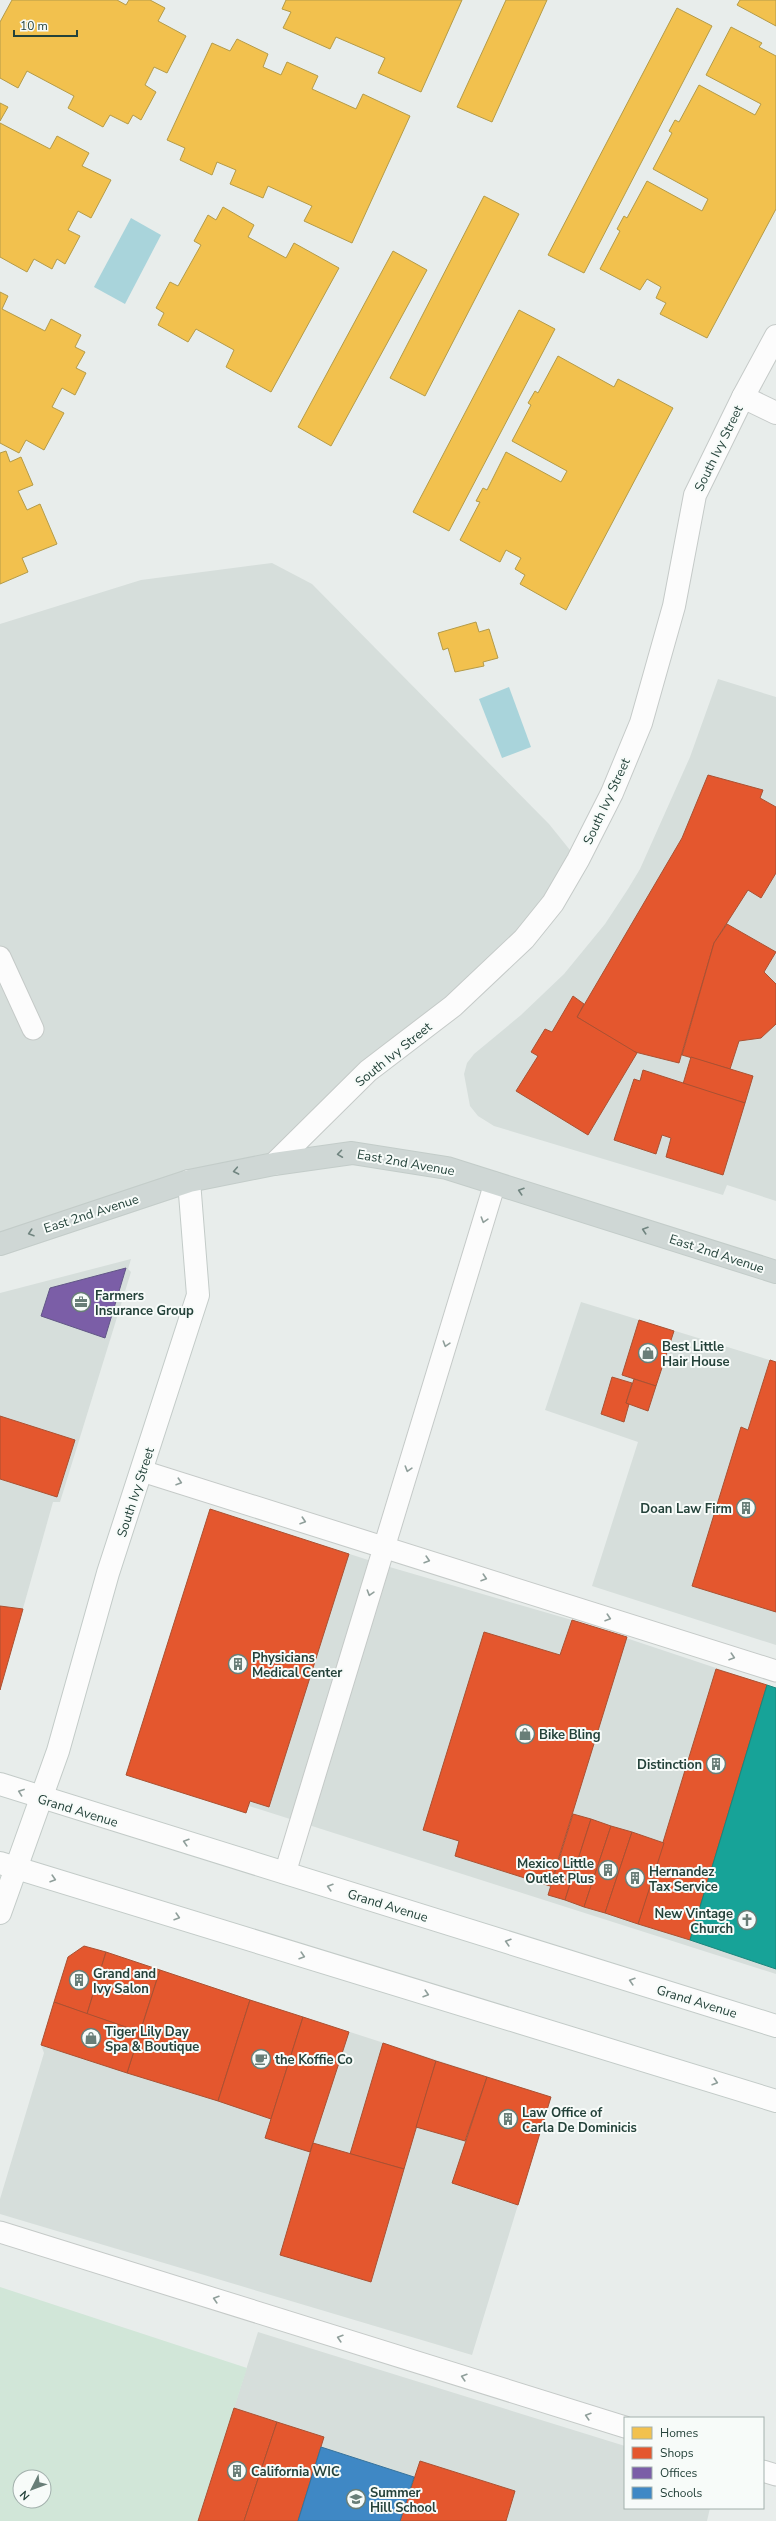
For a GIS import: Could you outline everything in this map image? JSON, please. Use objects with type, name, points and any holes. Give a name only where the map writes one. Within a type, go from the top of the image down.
[{"type":"main road","name":"East 2nd Avenue","points":[[3,1242],[189,1181],[274,1164],[352,1153],[447,1168],[776,1272]]},
{"type":"street","name":"South Ivy Street","points":[[274,1164],[368,1072],[453,1006],[518,945],[553,903],[578,860],[612,793],[641,724],[674,606],[695,495],[743,397],[776,336]]},
{"type":"street","points":[[743,397],[776,414]]},
{"type":"street","name":"South Ivy Street","points":[[0,1912],[8,1865],[41,1799],[58,1751],[108,1573],[198,1295],[189,1181]]},
{"type":"street","name":"Grand Avenue","points":[[0,1784],[41,1799],[285,1873],[776,2026]]},
{"type":"street","points":[[8,1865],[776,2101]]},
{"type":"lane","points":[[0,957],[33,1030]]},
{"type":"lane","points":[[285,1873],[495,1183]]},
{"type":"lane","points":[[142,1471],[776,1671]]},
{"type":"lane","points":[[0,2232],[624,2427]]},
{"type":"lane","points":[[764,2471],[776,2475]]},
{"type":"shaded area","points":[[272,563],[312,584],[549,824],[578,860],[553,903],[274,1164],[0,1244],[0,624],[141,580]]},
{"type":"shaded area","points":[[718,679],[776,697],[776,1201],[727,1185],[723,1195],[494,1126],[478,1116],[470,1106],[464,1074],[467,1063],[474,1054],[521,1015],[564,974],[605,924],[628,889],[640,869],[690,757]]},
{"type":"shaded area","points":[[131,1259],[128,1269],[131,1272],[60,1502],[53,1502],[0,1690],[0,1293]]},
{"type":"shaded area","points":[[581,1302],[776,1362],[776,1645],[592,1586],[638,1442],[545,1410]]},
{"type":"shaded area","points":[[210,1509],[393,1568],[572,1620],[776,1688],[776,1974],[249,1806],[246,1813],[126,1775]]},
{"type":"shaded area","points":[[84,1946],[551,2097],[472,2355],[0,2214],[0,2199],[44,2053],[41,2045],[68,1957]]},
{"type":"shaded area","points":[[258,2332],[624,2446],[624,2509],[710,2509],[707,2521],[198,2521]]},
{"type":"green space","points":[[0,2287],[247,2368],[198,2521],[0,2521]]},
{"type":"water","points":[[131,218],[161,235],[125,304],[94,287]]},
{"type":"water","points":[[509,687],[531,747],[502,758],[479,699]]},
{"type":"building: Homes","points":[[12,0],[117,0],[126,5],[129,0],[150,0],[165,8],[158,21],[186,36],[167,73],[154,67],[145,85],[156,92],[141,120],[133,115],[128,124],[110,115],[103,127],[68,108],[74,96],[27,71],[18,88],[0,78],[0,22]]},
{"type":"building: Homes","points":[[286,0],[462,0],[421,92],[378,73],[385,58],[336,37],[330,49],[283,28],[291,12],[282,9]]},
{"type":"building: Homes","points":[[506,0],[547,0],[492,122],[457,107]]},
{"type":"building: Homes","points":[[740,0],[776,0],[776,26],[737,5]]},
{"type":"building: Homes","points":[[677,8],[712,26],[584,273],[548,255]]},
{"type":"building: Homes","points":[[731,27],[762,43],[759,47],[776,56],[776,209],[707,338],[660,314],[666,303],[656,298],[661,287],[647,279],[640,290],[600,269],[620,231],[617,229],[624,216],[627,218],[647,181],[702,211],[708,199],[653,169],[672,133],[669,131],[675,120],[679,122],[699,85],[755,115],[761,104],[706,75]]},
{"type":"building: Homes","points":[[237,39],[268,54],[263,67],[281,75],[287,62],[318,76],[312,89],[356,109],[363,94],[410,116],[352,243],[304,221],[312,206],[268,186],[263,198],[230,184],[236,170],[217,162],[212,175],[180,160],[185,148],[167,140],[212,43],[230,51]]},
{"type":"building: Homes","points":[[0,103],[8,107],[0,121]]},
{"type":"building: Homes","points":[[0,123],[50,149],[57,136],[89,153],[82,166],[111,180],[91,218],[78,211],[68,230],[80,236],[65,264],[57,259],[52,269],[34,259],[27,272],[0,257]]},
{"type":"building: Homes","points":[[484,196],[519,214],[425,396],[390,378]]},
{"type":"building: Homes","points":[[223,207],[254,225],[248,237],[286,258],[294,243],[339,268],[271,392],[226,367],[234,350],[196,329],[188,342],[158,325],[164,313],[156,308],[170,282],[178,286],[201,245],[194,241],[208,215],[216,220]]},
{"type":"building: Homes","points":[[393,251],[427,270],[331,446],[298,427]]},
{"type":"building: Homes","points":[[0,292],[8,296],[2,309],[45,331],[51,319],[81,335],[75,347],[85,352],[76,368],[86,373],[75,395],[62,388],[52,407],[64,413],[44,450],[26,440],[19,453],[0,443]]},
{"type":"building: Homes","points":[[519,310],[555,329],[449,531],[413,512]]},
{"type":"building: Homes","points":[[558,356],[614,387],[618,379],[673,408],[566,610],[520,584],[525,575],[515,569],[521,558],[506,550],[500,562],[460,540],[480,502],[476,501],[483,488],[487,490],[506,452],[561,482],[567,471],[512,441],[531,405],[528,403],[535,391],[538,393]]},
{"type":"building: Homes","points":[[6,451],[10,462],[21,457],[33,485],[18,491],[27,510],[40,504],[57,544],[22,558],[28,572],[0,584],[0,453]]},
{"type":"building: Homes","points":[[476,622],[479,632],[489,629],[498,658],[483,662],[484,666],[455,672],[448,648],[443,650],[438,633]]},
{"type":"building: Shops","points":[[708,775],[763,790],[760,798],[776,807],[776,873],[761,898],[748,890],[714,943],[679,1063],[631,1051],[577,1017],[682,838]]},
{"type":"building: Shops","points":[[727,924],[776,952],[764,972],[776,984],[776,1024],[761,1038],[739,1041],[730,1069],[682,1055],[714,943]]},
{"type":"building: Shops","points":[[573,996],[584,1004],[577,1017],[637,1053],[588,1135],[516,1091],[538,1056],[531,1052],[545,1029],[552,1032]]},
{"type":"building: Shops","points":[[691,1057],[753,1076],[745,1103],[683,1084]]},
{"type":"building: Shops","points":[[643,1070],[745,1103],[723,1175],[666,1157],[671,1138],[662,1135],[656,1154],[614,1140],[634,1079],[640,1081]]},
{"type":"building: Shops","name":"Best Little Hair House","points":[[639,1320],[674,1331],[656,1386],[622,1375]]},
{"type":"building: Shops","name":"Doan Law Firm","points":[[770,1360],[776,1362],[776,1612],[692,1586],[741,1427],[748,1430]]},
{"type":"building: Shops","points":[[612,1377],[632,1383],[626,1403],[629,1404],[624,1422],[601,1414]]},
{"type":"building: Shops","points":[[634,1379],[656,1386],[648,1411],[626,1403]]},
{"type":"building: Shops","points":[[0,1416],[75,1440],[57,1497],[0,1479]]},
{"type":"building: Shops","name":"Physicians Medical Center","points":[[210,1509],[349,1554],[269,1807],[250,1801],[246,1813],[126,1775]]},
{"type":"building: Shops","points":[[0,1606],[23,1609],[0,1690]]},
{"type":"building: Shops","name":"Bike Bling","points":[[572,1620],[627,1637],[550,1886],[455,1856],[459,1841],[423,1830],[484,1632],[560,1655]]},
{"type":"building: Shops","name":"Distinction","points":[[716,1669],[767,1685],[690,1940],[638,1924]]},
{"type":"building: Shops","points":[[573,1814],[591,1819],[565,1900],[548,1895]]},
{"type":"building: Shops","points":[[591,1819],[611,1826],[584,1907],[565,1900]]},
{"type":"building: Shops","name":"Mexico Little Outlet Plus","points":[[611,1826],[632,1832],[605,1913],[584,1907]]},
{"type":"building: Shops","name":"Hernandez Tax Service","points":[[632,1832],[664,1843],[638,1924],[605,1913]]},
{"type":"building: Shops","name":"Grand and Ivy Salon","points":[[84,1946],[106,1952],[87,2014],[54,2002],[68,1957]]},
{"type":"building: Shops","points":[[106,1952],[160,1970],[140,2032],[87,2014]]},
{"type":"building: Shops","points":[[160,1970],[250,2000],[218,2101],[127,2073]]},
{"type":"building: Shops","name":"the Koffie Co","points":[[250,2000],[303,2017],[271,2119],[218,2101]]},
{"type":"building: Shops","name":"Tiger Lily Day Spa & Boutique","points":[[54,2002],[140,2032],[127,2073],[41,2045]]},
{"type":"building: Shops","points":[[303,2017],[349,2032],[310,2152],[265,2138]]},
{"type":"building: Shops","points":[[383,2043],[436,2061],[404,2169],[350,2154]]},
{"type":"building: Shops","points":[[436,2061],[487,2077],[465,2141],[416,2127]]},
{"type":"building: Shops","name":"Law Office of Carla De Dominicis","points":[[487,2077],[551,2097],[518,2205],[452,2183]]},
{"type":"building: Shops","points":[[313,2143],[404,2169],[371,2282],[280,2255]]},
{"type":"building: Shops","name":"California WIC","points":[[234,2408],[277,2422],[244,2521],[198,2521]]},
{"type":"building: Shops","points":[[277,2422],[324,2437],[298,2521],[244,2521]]},
{"type":"building: Shops","points":[[420,2461],[515,2491],[506,2521],[400,2521]]},
{"type":"building: Offices","name":"Farmers Insurance Group","points":[[126,1268],[105,1338],[41,1316],[50,1288]]},
{"type":"building: Schools","name":"Summer Hill School","points":[[321,2447],[414,2477],[400,2521],[298,2521]]},
{"type":"building: Public","points":[[767,1685],[776,1688],[776,1969],[690,1940]]},
{"type":"place","name":"Farmers Insurance Group","points":[[81,1302]]},
{"type":"place","name":"Best Little Hair House","points":[[648,1353]]},
{"type":"place","name":"Doan Law Firm","points":[[746,1508]]},
{"type":"place","name":"Physicians Medical Center","points":[[238,1664]]},
{"type":"place","name":"Bike Bling","points":[[525,1734]]},
{"type":"place","name":"Distinction","points":[[716,1764]]},
{"type":"place","name":"Mexico Little Outlet Plus","points":[[608,1870]]},
{"type":"place","name":"Hernandez Tax Service","points":[[635,1878]]},
{"type":"place","name":"New Vintage Church","points":[[747,1920]]},
{"type":"place","name":"Grand and Ivy Salon","points":[[79,1980]]},
{"type":"place","name":"Tiger Lily Day Spa & Boutique","points":[[91,2038]]},
{"type":"place","name":"the Koffie Co","points":[[261,2059]]},
{"type":"place","name":"Law Office of Carla De Dominicis","points":[[508,2119]]},
{"type":"place","name":"California WIC","points":[[237,2471]]},
{"type":"place","name":"Summer Hill School","points":[[356,2499]]}]
